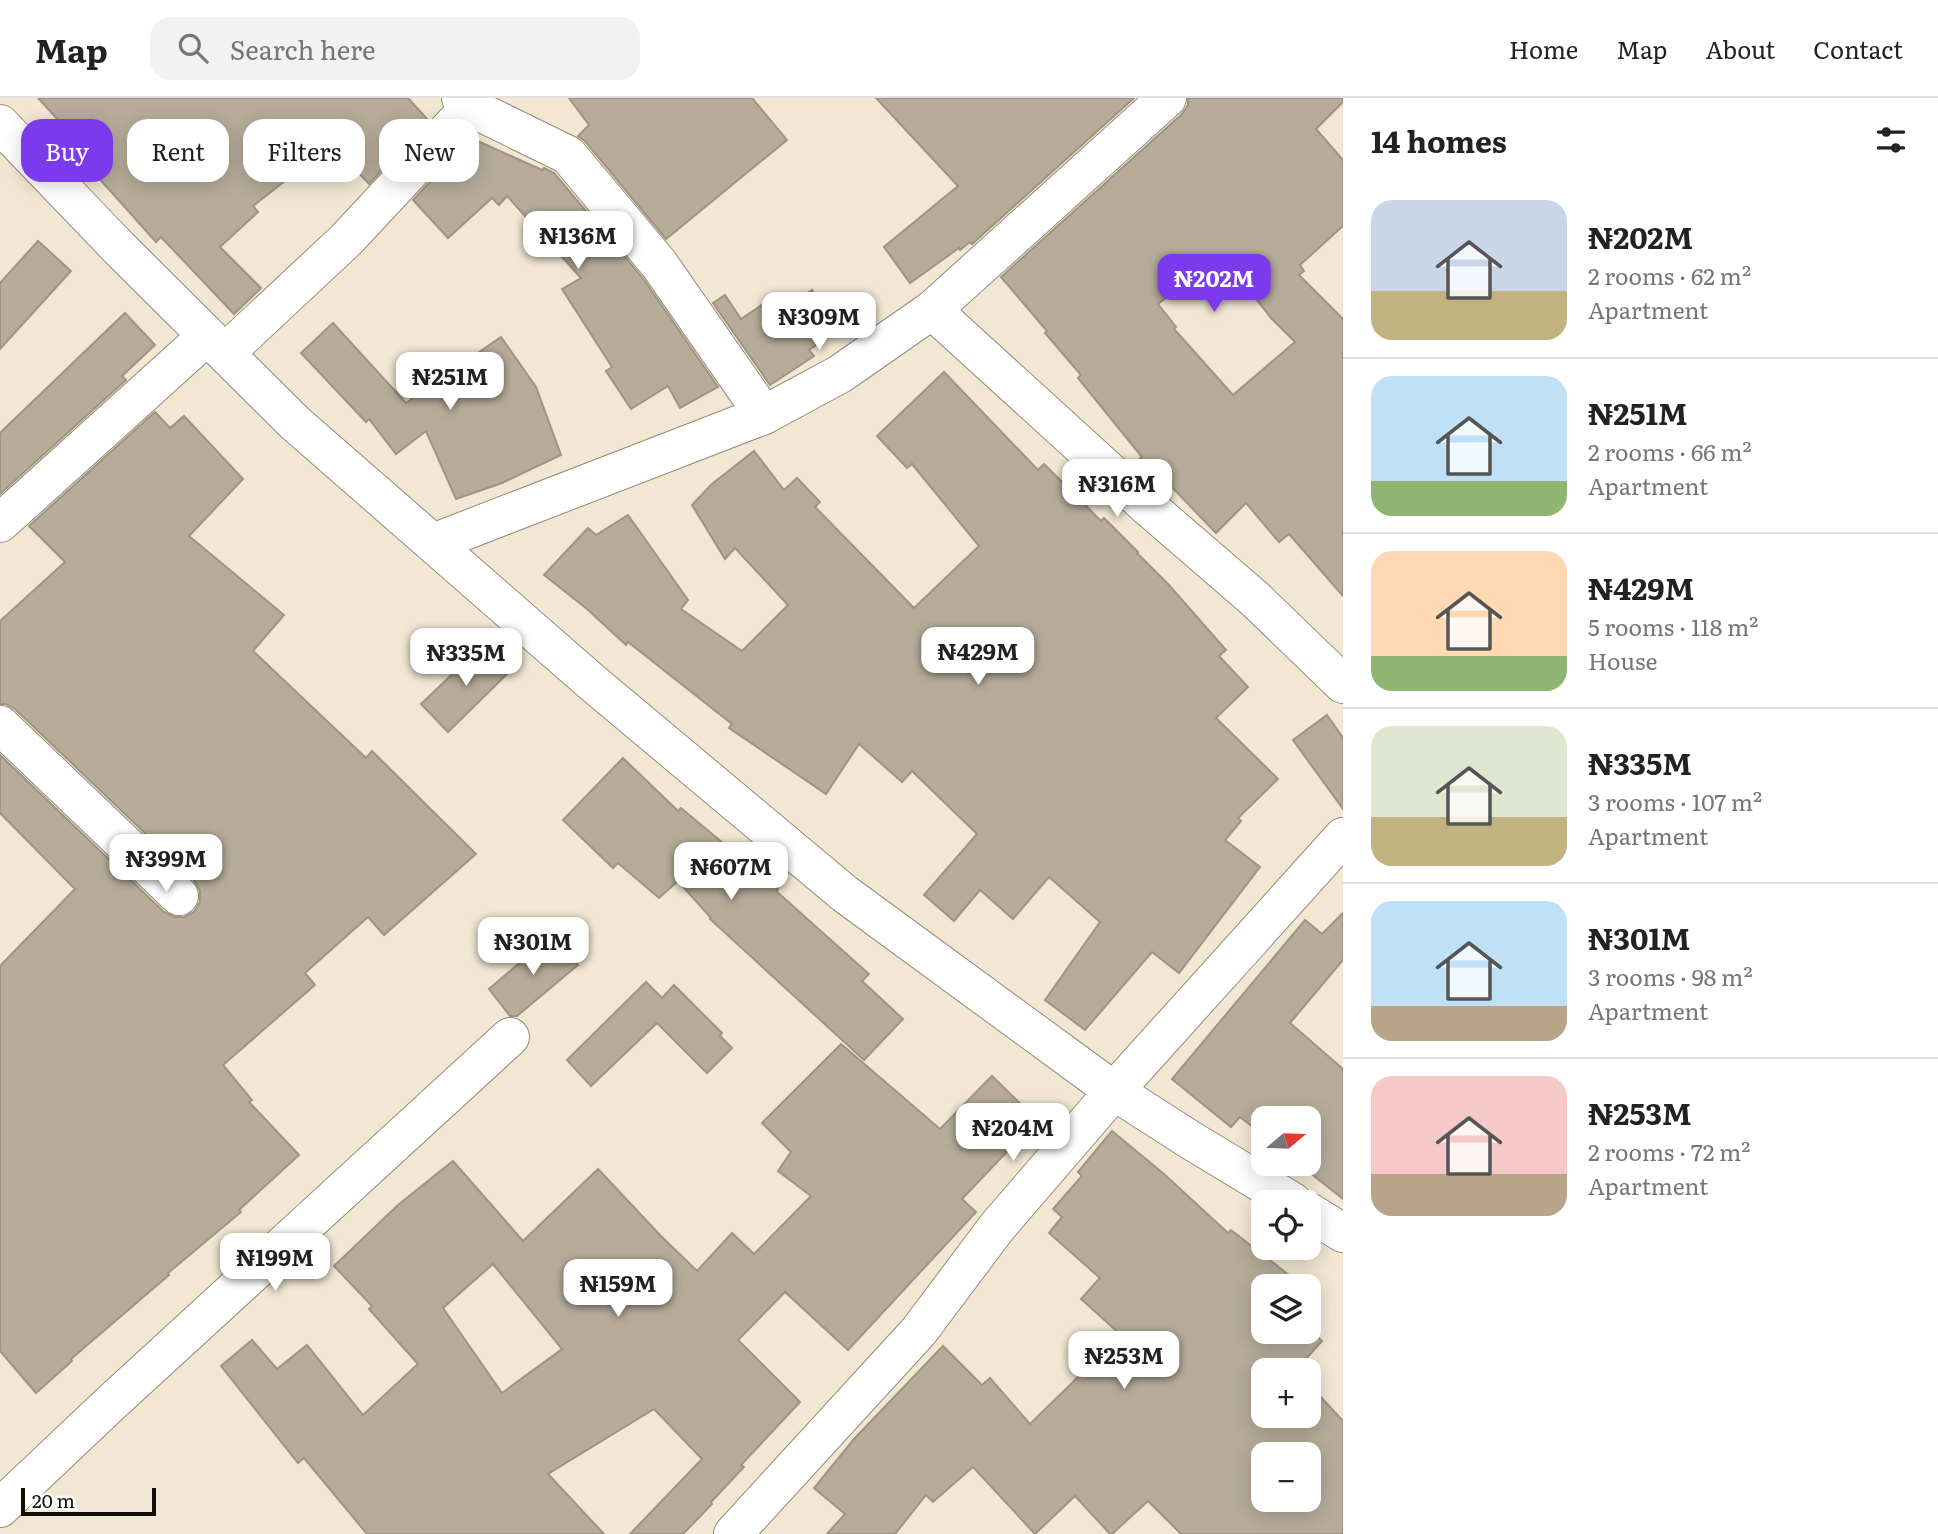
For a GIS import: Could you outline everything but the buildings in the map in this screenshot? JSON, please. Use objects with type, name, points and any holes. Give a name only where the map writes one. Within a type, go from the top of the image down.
[{"type":"street","points":[[433,544],[764,415],[841,374],[932,310],[1167,98]]},
{"type":"street","points":[[0,523],[346,240],[466,103],[568,155],[659,264],[764,415]]},
{"type":"street","points":[[0,124],[119,248],[295,423],[594,684],[845,894],[1114,1091],[1274,1190]]},
{"type":"street","points":[[932,310],[1145,504],[1255,599],[1343,684]]},
{"type":"street","points":[[0,724],[179,896]]},
{"type":"street","points":[[733,1534],[919,1331],[997,1227],[1114,1091],[1343,838]]},
{"type":"street","points":[[0,1508],[510,1037]]},
{"type":"street","points":[[1321,1219],[1343,1233]]}]
